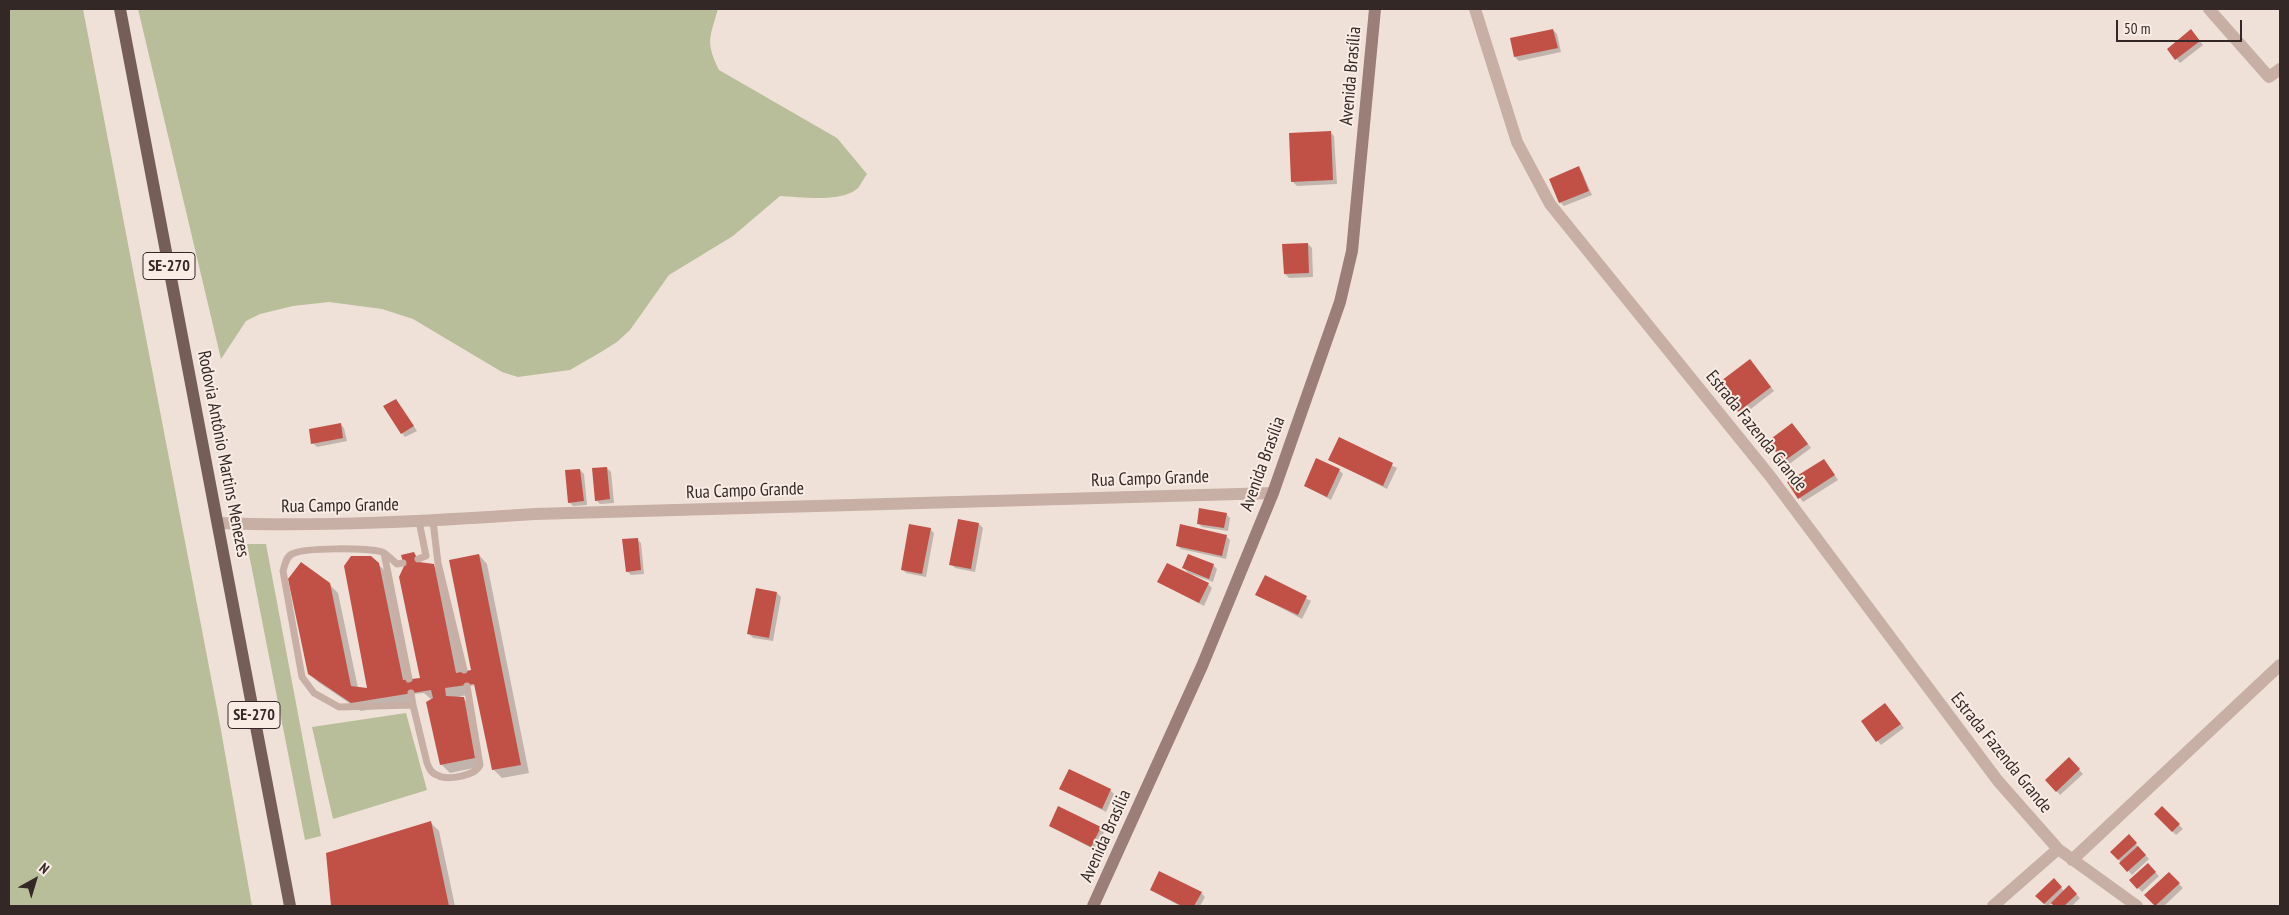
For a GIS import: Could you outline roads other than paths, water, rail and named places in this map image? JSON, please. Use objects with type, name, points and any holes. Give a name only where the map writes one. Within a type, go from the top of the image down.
[{"type":"main road","name":"Rodovia Antônio Martins Menezes","points":[[120,9],[290,906]]},
{"type":"main road","name":"Avenida Brasília","points":[[1096,904],[1202,666],[1272,493],[1347,279],[1352,252],[1375,9]]},
{"type":"street","name":"Estrada Fazenda Grande","points":[[1475,9],[1517,142],[1550,204],[1770,476],[1992,774],[2058,849],[2137,906]]},
{"type":"street","points":[[2209,9],[2269,77],[2280,69]]},
{"type":"street","name":"Rua Campo Grande","points":[[218,523],[270,525],[433,521],[535,514],[1272,493]]},
{"type":"street","points":[[2072,860],[2280,665]]},
{"type":"street","points":[[1993,906],[2058,849]]},
{"type":"lane","points":[[418,558],[426,556],[419,521]]},
{"type":"lane","points":[[433,521],[438,563],[464,670]]},
{"type":"lane","points":[[403,563],[396,563],[384,553],[351,549],[292,554],[285,562],[283,570],[302,677],[314,694],[339,707],[414,705]]},
{"type":"lane","points":[[384,553],[409,679]]},
{"type":"lane","points":[[411,694],[427,763],[431,771],[438,776],[450,778],[476,771],[481,761],[467,686]]}]
